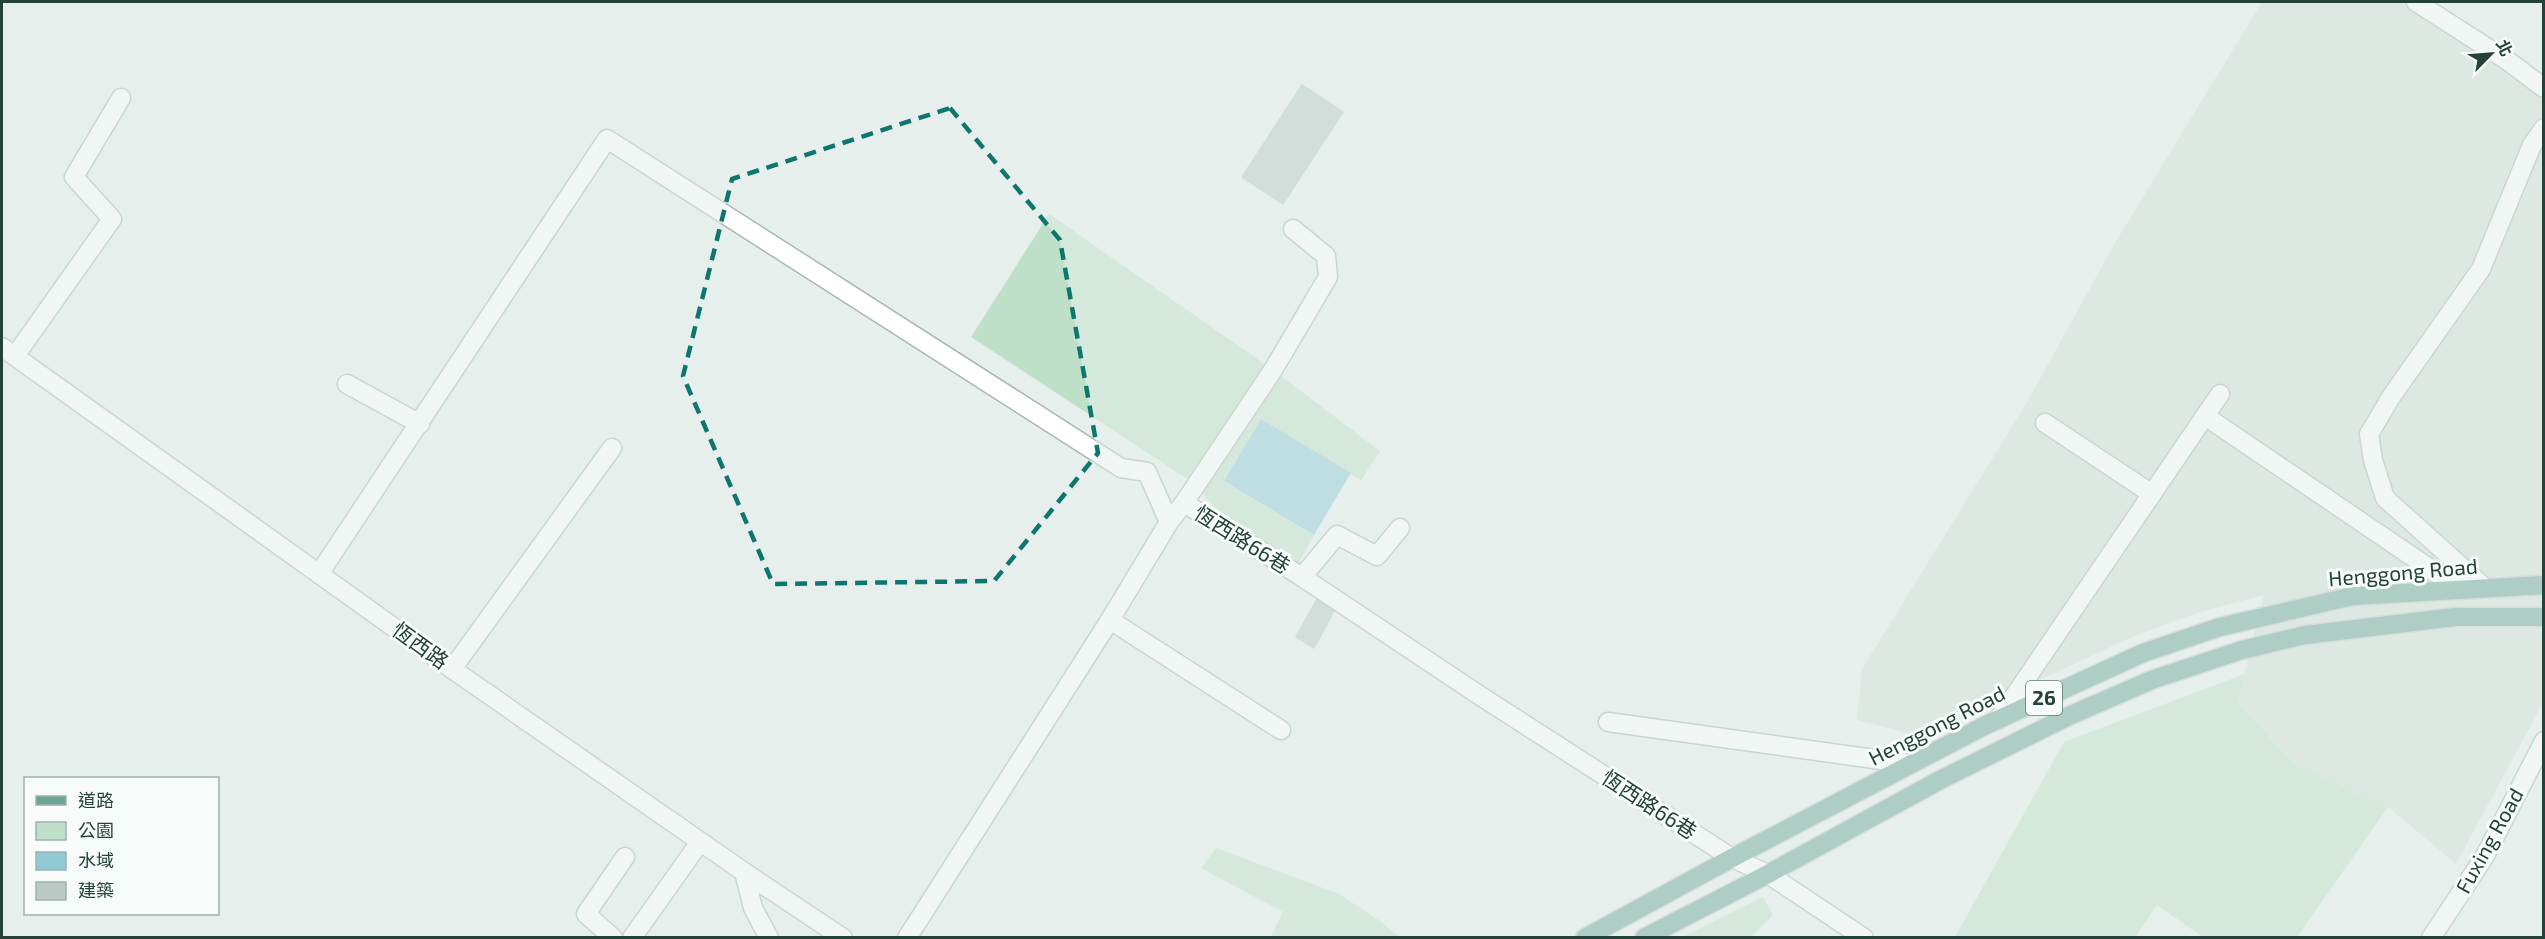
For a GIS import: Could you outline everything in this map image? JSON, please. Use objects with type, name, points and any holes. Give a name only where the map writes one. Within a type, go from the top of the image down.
[{"type":"main road","name":"Henggong Road","points":[[1585,938],[1910,764],[1998,720],[2143,653],[2220,627],[2353,596],[2544,585]]},
{"type":"main road","name":"26","points":[[1644,938],[1768,874],[1940,780],[2071,715],[2154,679],[2242,650],[2305,635],[2454,617],[2544,616]]},
{"type":"street","points":[[2416,2],[2508,61],[2544,88]]},
{"type":"street","points":[[8,352],[112,219],[74,177],[120,98]]},
{"type":"street","points":[[2485,588],[2385,498],[2373,460],[2369,434],[2391,397],[2481,268],[2532,145],[2544,128]]},
{"type":"street","points":[[319,574],[607,139],[1121,468],[1147,472],[1169,522]]},
{"type":"street","points":[[1184,503],[1273,370],[1328,277],[1326,256],[1293,229]]},
{"type":"street","name":"恆西路","points":[[8,352],[452,669],[700,842],[843,938]]},
{"type":"street","points":[[347,384],[420,424]]},
{"type":"street","points":[[1998,720],[2220,394]]},
{"type":"street","points":[[2205,416],[2460,589]]},
{"type":"street","points":[[2045,423],[2152,494]]},
{"type":"street","points":[[452,669],[612,448]]},
{"type":"street","name":"恆西路66巷","points":[[907,938],[1110,620],[1169,522],[1184,503],[1302,577],[1731,858],[1768,874],[1864,938]]},
{"type":"street","points":[[1302,577],[1337,535],[1377,556],[1400,528]]},
{"type":"street","points":[[1110,620],[1281,730]]},
{"type":"street","points":[[1608,722],[1910,764]]},
{"type":"street","name":"Fuxing Road","points":[[2431,938],[2485,855],[2543,745]]},
{"type":"street","points":[[632,938],[700,842]]},
{"type":"street","points":[[613,938],[586,914],[625,857]]},
{"type":"street","points":[[744,872],[753,908],[769,938]]},
{"type":"highlighted area","points":[[950,108],[1060,240],[1098,453],[994,581],[773,584],[683,376],[732,179]]},
{"type":"shaded area","points":[[2262,2],[2404,2],[2543,91],[2543,703],[2456,864],[2388,807],[2295,765],[2237,702],[2264,595],[2197,613],[2132,637],[1919,736],[1857,720],[1862,669],[2026,404],[2115,243]]},
{"type":"green space","points":[[1049,214],[1273,370],[1380,451],[1361,480],[1261,419],[1224,481],[1314,535],[1297,566],[1212,505],[1195,484],[971,337]]},
{"type":"green space","points":[[2245,674],[2237,702],[2295,765],[2388,807],[2297,937],[2203,937],[2157,905],[2135,937],[1955,937],[2064,742]]},
{"type":"green space","points":[[1216,848],[1339,894],[1380,921],[1399,937],[1271,937],[1283,912],[1201,868]]},
{"type":"green space","points":[[1763,897],[1773,915],[1751,937],[1682,937]]},
{"type":"water","points":[[1261,419],[1351,473],[1314,535],[1224,481]]},
{"type":"building","points":[[1302,85],[1343,112],[1283,204],[1242,177]]},
{"type":"building","points":[[1321,592],[1339,602],[1314,648],[1296,637]]}]
